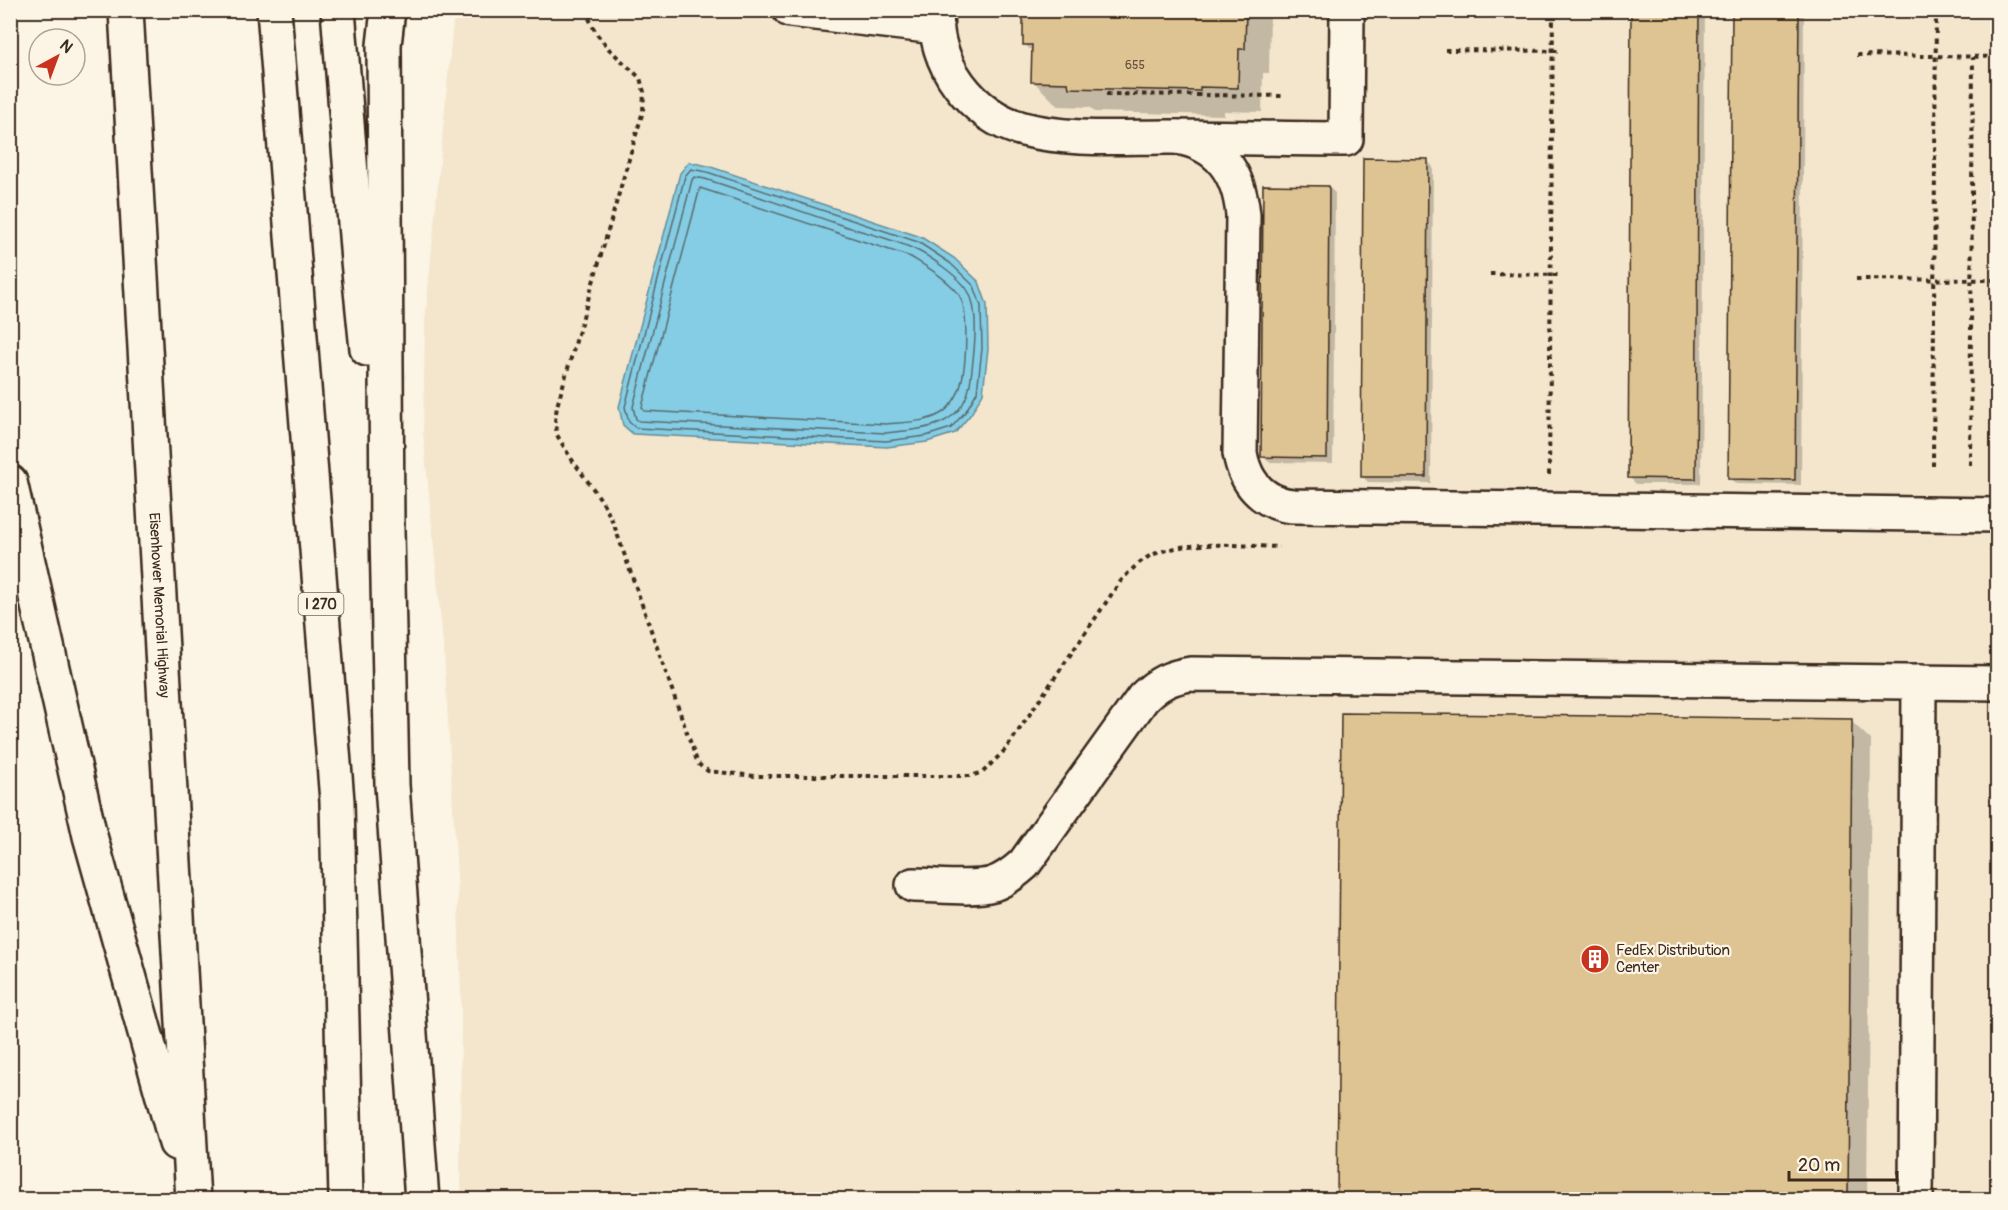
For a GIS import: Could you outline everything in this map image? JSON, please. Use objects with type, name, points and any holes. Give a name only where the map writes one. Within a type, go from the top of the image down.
[{"type":"main road","name":"Eisenhower Memorial Highway","points":[[126,10],[192,1200]]},
{"type":"main road","name":"I 270","points":[[274,10],[337,801],[346,1200]]},
{"type":"main road","points":[[338,10],[358,261],[387,530]]},
{"type":"main road","points":[[388,10],[384,45],[387,530],[393,785],[422,1200]]},
{"type":"main road","points":[[790,10],[842,16],[936,19],[939,48],[950,70],[965,91],[982,108],[1022,129],[1053,134],[1346,139],[1347,10]]},
{"type":"main road","points":[[1177,137],[1205,145],[1216,153],[1239,188],[1243,215],[1240,453],[1245,472],[1256,489],[1273,502],[1293,506],[1998,515]]},
{"type":"main road","points":[[10,482],[90,836],[192,1200]]},
{"type":"main road","points":[[913,885],[980,886],[992,884],[1015,873],[1024,864],[1143,698],[1164,680],[1177,676],[1215,674],[1998,683]]},
{"type":"main road","points":[[1916,1200],[1919,682]]},
{"type":"path","points":[[585,10],[596,33],[609,49],[640,78],[644,92],[643,111],[557,406],[555,421],[557,435],[570,457],[603,501],[613,522],[698,764],[708,771],[754,776],[970,776],[983,772],[1006,749],[1120,582],[1132,569],[1156,553],[1173,548],[1279,547]]},
{"type":"path","points":[[1549,509],[1553,10]]},
{"type":"path","points":[[1933,466],[1936,10]]},
{"type":"path","points":[[1445,50],[1559,51]]},
{"type":"path","points":[[1857,55],[1998,57]]},
{"type":"path","points":[[1970,465],[1973,57]]},
{"type":"path","points":[[1106,94],[1284,96]]},
{"type":"path","points":[[1490,274],[1558,275]]},
{"type":"path","points":[[1856,279],[1998,280]]},
{"type":"shaded area","points":[[454,11],[1997,11],[1997,1199],[462,1199],[460,1168],[461,998],[457,877],[444,654],[423,432],[425,322]]},
{"type":"water","points":[[689,162],[708,166],[921,237],[954,258],[979,282],[987,305],[988,349],[983,393],[971,414],[955,433],[927,442],[887,447],[633,434],[623,425],[619,407],[680,173]]},
{"type":"building","points":[[1023,10],[1246,10],[1245,49],[1239,49],[1238,88],[1200,87],[1200,91],[1069,88],[1068,83],[1031,82],[1032,45],[1023,45]]},
{"type":"building","points":[[1631,10],[1699,10],[1696,479],[1628,478]]},
{"type":"building","points":[[1732,10],[1799,10],[1795,480],[1728,479]]},
{"type":"building","points":[[1363,158],[1428,159],[1426,477],[1361,477]]},
{"type":"building","points":[[1263,185],[1329,186],[1327,458],[1261,457]]},
{"type":"building","name":"FedEx Distribution Center","points":[[1341,713],[1852,719],[1848,1200],[1337,1200]]},
{"type":"place","name":"FedEx Distribution Center","points":[[1595,959]]}]
